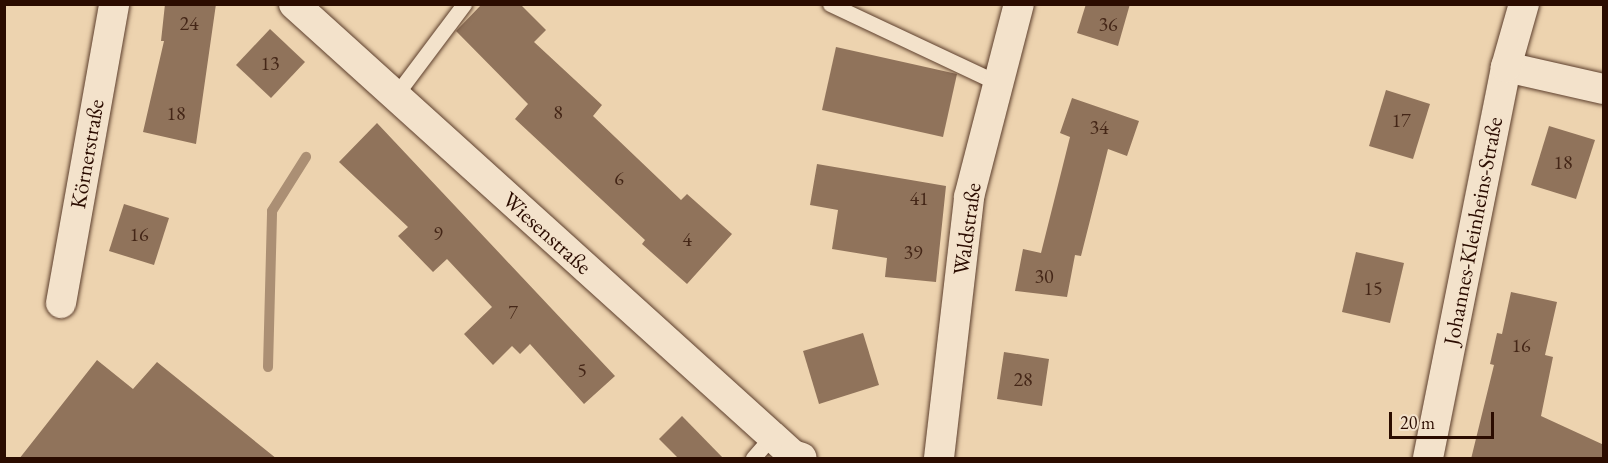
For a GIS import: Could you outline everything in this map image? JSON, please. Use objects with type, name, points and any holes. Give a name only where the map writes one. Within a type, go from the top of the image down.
[{"type":"street","name":"Körnerstraße","points":[[61,303],[114,4]]},
{"type":"street","name":"Wiesenstraße","points":[[294,4],[772,436],[802,459]]},
{"type":"street","name":"Waldstraße","points":[[939,459],[969,197],[1019,4]]},
{"type":"street","name":"Johannes-Kleinheins-Straße","points":[[1428,459],[1506,67],[1524,4]]},
{"type":"street","points":[[1506,67],[1604,89]]},
{"type":"lane","points":[[395,96],[464,4]]},
{"type":"lane","points":[[830,4],[998,83]]},
{"type":"lane","points":[[753,459],[772,436]]},
{"type":"building","points":[[165,4],[216,4],[196,144],[143,132],[164,41],[161,41]]},
{"type":"building","points":[[482,4],[520,4],[546,30],[534,42],[602,105],[593,116],[681,200],[687,194],[732,234],[687,284],[642,244],[645,240],[515,119],[528,104],[456,31]]},
{"type":"building","points":[[1086,4],[1130,4],[1118,46],[1077,33]]},
{"type":"building","points":[[270,29],[305,62],[271,98],[236,65]]},
{"type":"building","points":[[836,47],[957,74],[943,137],[822,110]]},
{"type":"building","points":[[1386,90],[1430,104],[1413,159],[1369,146]]},
{"type":"building","points":[[1072,98],[1139,121],[1127,156],[1108,149],[1081,256],[1075,255],[1067,297],[1015,291],[1023,249],[1041,253],[1070,137],[1060,133]]},
{"type":"building","points":[[377,123],[615,376],[584,404],[530,344],[520,354],[512,346],[493,365],[464,334],[492,307],[447,259],[433,272],[398,236],[408,227],[339,162]]},
{"type":"building","points":[[1549,126],[1595,140],[1576,199],[1531,185]]},
{"type":"building","points":[[817,164],[946,186],[936,282],[885,277],[887,258],[832,249],[838,210],[810,205]]},
{"type":"building","points":[[124,204],[169,218],[154,265],[109,251]]},
{"type":"building","points":[[1356,252],[1404,263],[1390,323],[1342,312]]},
{"type":"building","points":[[1511,292],[1557,302],[1545,355],[1553,357],[1541,416],[1604,445],[1604,459],[1471,459],[1494,365],[1490,364],[1497,333],[1502,334]]},
{"type":"building","points":[[863,333],[879,385],[819,404],[803,351]]},
{"type":"building","points":[[1004,352],[1049,359],[1042,406],[997,399]]},
{"type":"building","points":[[97,360],[133,389],[157,362],[277,459],[19,459]]},
{"type":"building","points":[[682,416],[724,459],[679,459],[659,439]]},
{"type":"waterway","points":[[268,367],[272,211],[306,157]]}]
